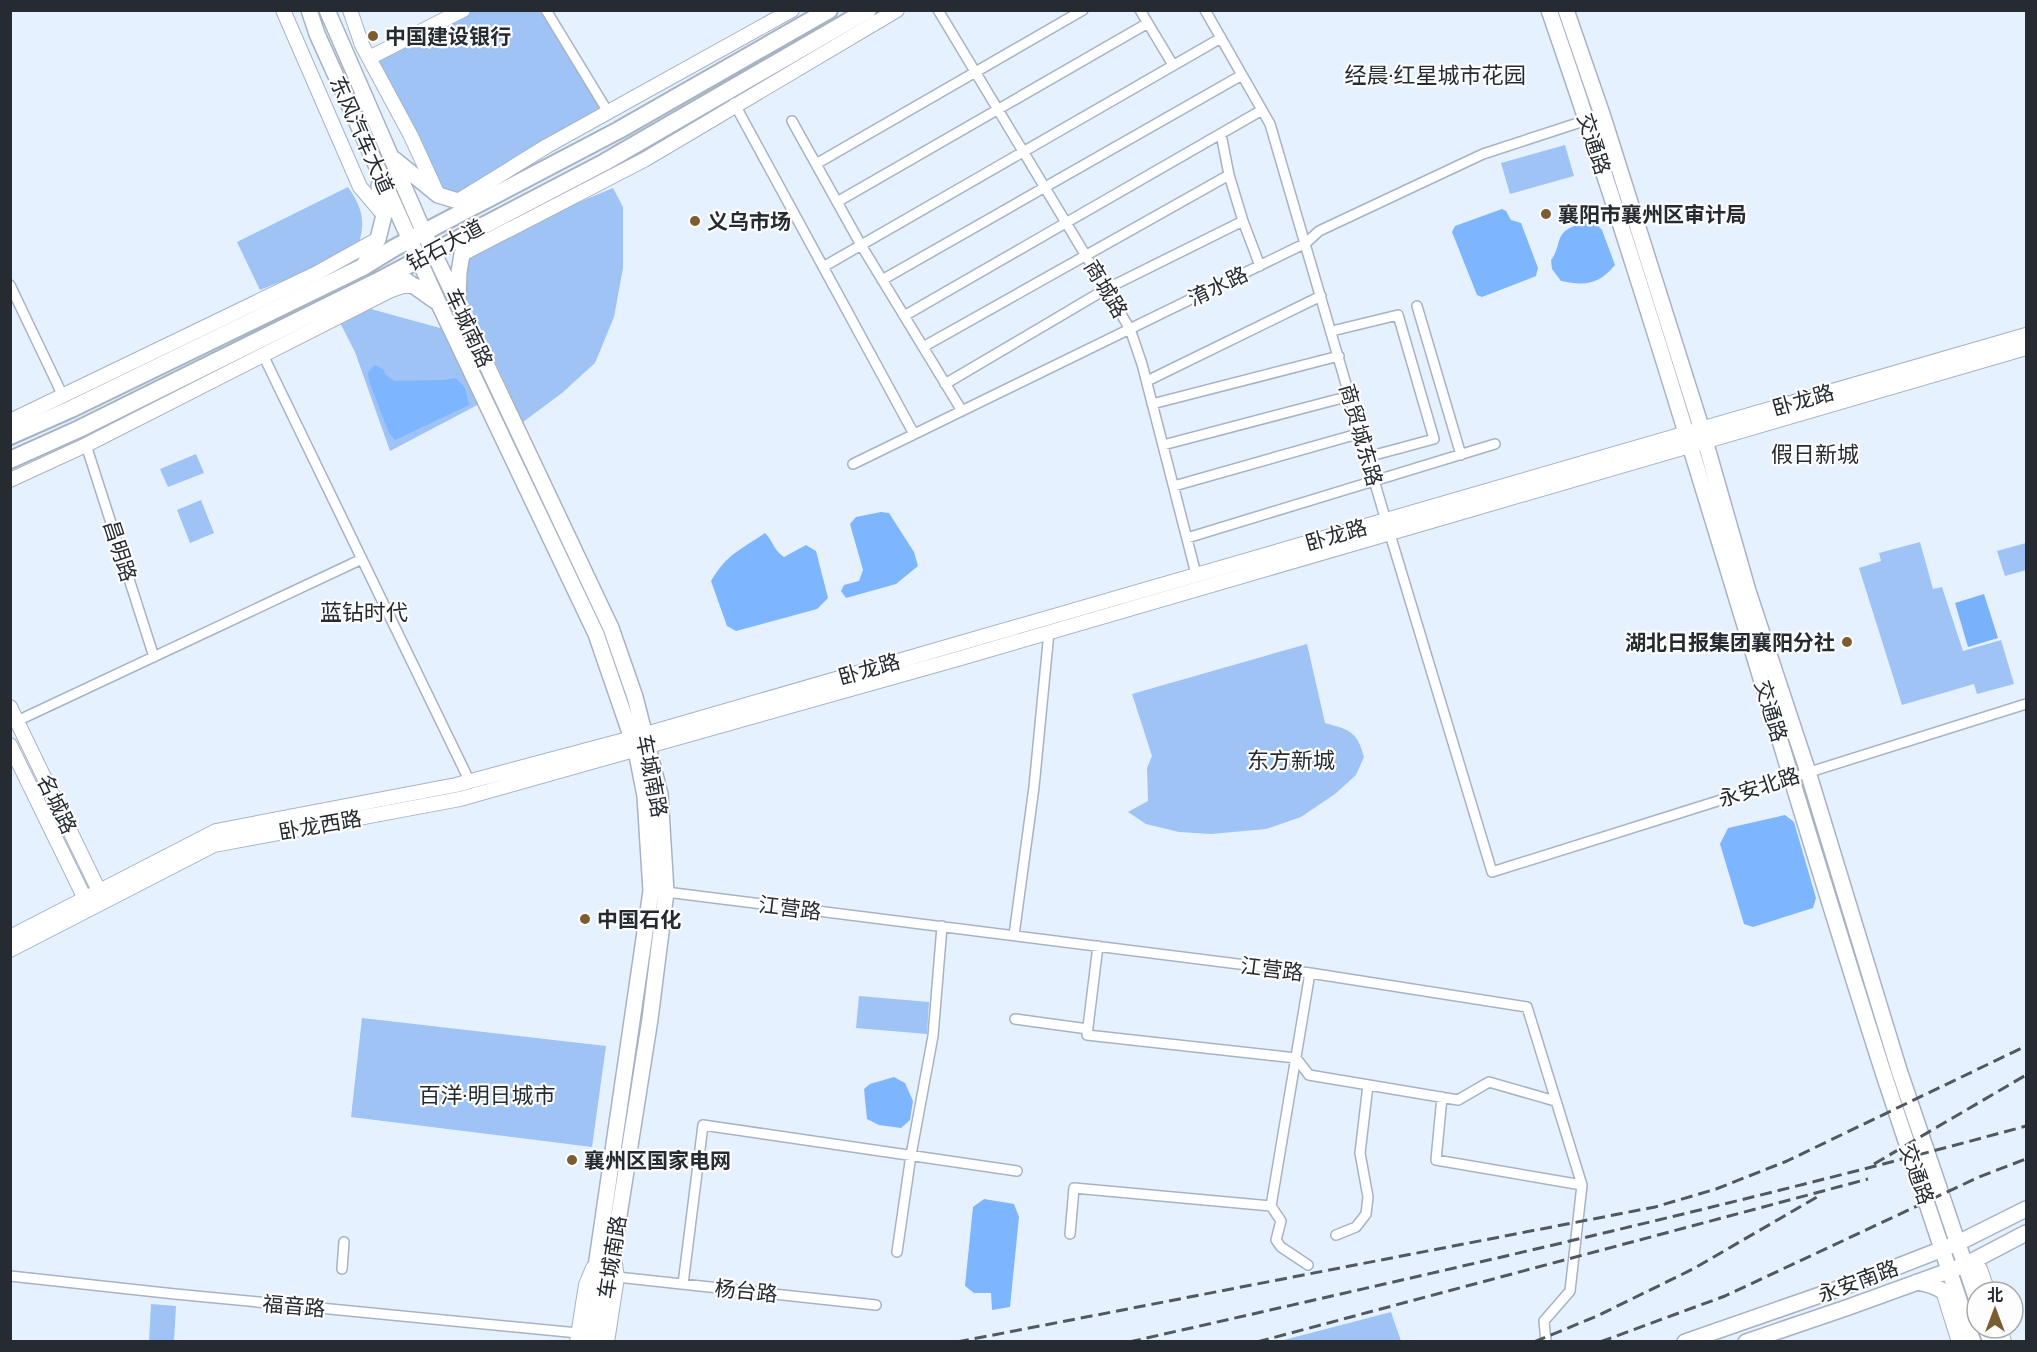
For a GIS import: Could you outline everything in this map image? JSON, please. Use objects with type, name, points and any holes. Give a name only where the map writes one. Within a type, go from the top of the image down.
[{"type":"highway","name":"钻石大道","points":[[10,436],[67,403],[252,321],[363,267],[417,236],[619,130],[829,10]]},
{"type":"highway","name":"钻石大道","points":[[10,460],[79,429],[376,282],[605,162],[868,10]]},
{"type":"main road","points":[[283,10],[360,187],[384,215]]},
{"type":"main road","name":"东风汽车大道","points":[[309,10],[317,34],[376,166],[417,236],[434,250]]},
{"type":"main road","name":"东风汽车大道","points":[[327,10],[390,155],[417,236],[418,259]]},
{"type":"main road","points":[[350,10],[362,45],[411,136],[438,195]]},
{"type":"main road","points":[[369,58],[463,10]]},
{"type":"main road","points":[[458,201],[547,146],[793,10],[802,26]]},
{"type":"main road","points":[[462,254],[634,166],[897,10]]},
{"type":"main road","name":"交通路","points":[[1549,10],[1587,120],[1688,440],[1884,1076],[1973,1341]]},
{"type":"main road","name":"交通路","points":[[1566,10],[1607,129],[1704,436],[1748,591],[1808,772],[1899,1070],[1958,1243],[1973,1267],[1975,1280]]},
{"type":"main road","points":[[681,72],[690,90]]},
{"type":"main road","points":[[608,112],[619,130]]},
{"type":"main road","points":[[390,155],[438,195],[458,201],[491,198]]},
{"type":"main road","points":[[605,162],[634,166]]},
{"type":"main road","points":[[363,267],[378,239],[384,215],[376,166]]},
{"type":"main road","points":[[458,305],[462,254],[483,225]]},
{"type":"main road","points":[[10,421],[67,403],[186,337],[317,273],[378,239]]},
{"type":"main road","name":"车城南路","points":[[434,250],[611,628],[640,743],[651,891],[597,1258],[580,1339]]},
{"type":"main road","name":"车城南路","points":[[418,259],[596,634],[660,795],[666,892],[650,1019],[599,1341]]},
{"type":"main road","points":[[376,282],[404,279],[438,302]]},
{"type":"main road","points":[[10,480],[86,445],[389,291],[403,286],[416,286]]},
{"type":"main road","points":[[186,337],[252,321]]},
{"type":"main road","name":"卧龙路","points":[[1704,436],[2026,335]]},
{"type":"main road","name":"卧龙路","points":[[640,743],[1049,632],[1388,527],[1688,440],[2026,348]]},
{"type":"main road","points":[[79,429],[86,445]]},
{"type":"main road","name":"卧龙路","points":[[640,743],[1196,574],[1388,527]]},
{"type":"main road","name":"名城路","points":[[10,707],[102,897]]},
{"type":"main road","name":"卧龙西路","points":[[102,897],[216,831],[470,782],[640,743]]},
{"type":"main road","name":"卧龙西路","points":[[10,937],[214,845],[460,799],[640,743]]},
{"type":"main road","name":"名城路","points":[[10,745],[87,904]]},
{"type":"main road","name":"卧龙西路","points":[[10,950],[87,904]]},
{"type":"main road","points":[[1947,1209],[1961,1226],[1974,1230],[1985,1230]]},
{"type":"main road","name":"永安南路","points":[[1685,1341],[1863,1280],[1958,1243],[2026,1209]]},
{"type":"main road","points":[[1911,1261],[1920,1254],[1927,1242],[1932,1217]]},
{"type":"main road","name":"永安南路","points":[[1746,1341],[1950,1270],[1973,1267],[1996,1249],[2026,1233]]},
{"type":"main road","points":[[607,1341],[617,1277],[612,1251]]},
{"type":"main road","points":[[1973,1267],[1977,1280]]},
{"type":"main road","points":[[1973,1267],[1981,1280]]},
{"type":"main road","points":[[1917,1282],[1933,1286],[1949,1294],[1964,1313]]},
{"type":"main road","points":[[1942,1291],[1959,1341]]},
{"type":"street","points":[[546,10],[608,112]]},
{"type":"street","name":"商城路","points":[[938,10],[1130,329],[1147,381],[1196,574]]},
{"type":"street","points":[[816,164],[1083,10]]},
{"type":"street","points":[[1140,10],[1173,65]]},
{"type":"street","name":"商贸城东路","points":[[1205,10],[1270,124],[1492,872]]},
{"type":"street","points":[[837,202],[1148,23]]},
{"type":"street","points":[[823,267],[1221,38]]},
{"type":"street","points":[[882,280],[1242,75]]},
{"type":"street","points":[[729,90],[735,106],[914,434]]},
{"type":"street","points":[[904,316],[1262,110]]},
{"type":"street","name":"淯水路","points":[[853,464],[1306,243],[1318,231],[1482,154],[1587,120]]},
{"type":"street","points":[[792,121],[861,245],[962,411]]},
{"type":"street","points":[[1221,134],[1229,175],[1260,266]]},
{"type":"street","points":[[923,346],[1229,175]]},
{"type":"street","points":[[945,384],[1106,289],[1243,221]]},
{"type":"street","points":[[10,285],[67,403]]},
{"type":"street","points":[[1147,381],[1321,296]]},
{"type":"street","points":[[1417,306],[1461,454]]},
{"type":"street","points":[[1332,331],[1398,315],[1434,439],[1367,457]]},
{"type":"street","points":[[263,355],[470,782]]},
{"type":"street","points":[[1152,404],[1339,356]]},
{"type":"street","points":[[1163,445],[1350,396]]},
{"type":"street","points":[[1174,486],[1361,433]]},
{"type":"street","points":[[1187,538],[1495,444]]},
{"type":"street","name":"昌明路","points":[[86,445],[154,657]]},
{"type":"street","points":[[17,721],[362,559]]},
{"type":"street","points":[[1014,935],[1034,787],[1049,632]]},
{"type":"street","name":"永安北路","points":[[1492,872],[2026,704]]},
{"type":"street","name":"江营路","points":[[666,892],[1310,974],[1527,1007],[1582,1185],[1570,1292],[1544,1321],[1546,1341]]},
{"type":"street","points":[[897,1252],[911,1155],[933,1036],[942,926]]},
{"type":"street","points":[[1098,946],[1087,1035],[1296,1058],[1309,1075],[1458,1100],[1489,1082],[1556,1101]]},
{"type":"street","points":[[1308,1265],[1281,1247],[1276,1240],[1281,1221],[1271,1206],[1310,974]]},
{"type":"street","points":[[1015,1019],[1088,1029]]},
{"type":"street","points":[[1336,1235],[1356,1227],[1366,1214],[1368,1197],[1359,1153],[1368,1085]]},
{"type":"street","points":[[1442,1097],[1436,1160],[1582,1185]]},
{"type":"street","points":[[683,1284],[703,1125],[1017,1171]]},
{"type":"street","points":[[1070,1234],[1074,1188],[1271,1206]]},
{"type":"street","points":[[342,1269],[344,1242]]},
{"type":"street","name":"福音路","points":[[10,1276],[580,1339]]},
{"type":"street","name":"杨台路","points":[[617,1277],[876,1305]]},
{"type":"shaded area","points":[[463,11],[546,11],[608,112],[458,201],[438,195],[369,58]]},
{"type":"shaded area","points":[[1565,145],[1574,176],[1510,194],[1501,163]]},
{"type":"shaded area","points":[[348,187],[358,204],[362,218],[357,251],[260,290],[237,242]]},
{"type":"shaded area","points":[[613,188],[623,207],[623,268],[614,317],[595,363],[562,393],[523,422],[459,283],[462,254],[483,242]]},
{"type":"shaded area","points":[[1502,209],[1506,211],[1511,220],[1521,223],[1538,268],[1536,276],[1482,297],[1477,295],[1452,232],[1455,226]]},
{"type":"shaded area","points":[[1594,221],[1602,230],[1615,265],[1603,277],[1591,282],[1561,281],[1552,269],[1551,260],[1560,238],[1570,228]]},
{"type":"shaded area","points":[[360,306],[451,331],[485,401],[390,451],[355,352],[337,317]]},
{"type":"shaded area","points":[[375,365],[384,370],[385,374],[394,381],[456,378],[465,388],[469,405],[395,440],[389,433],[369,381],[368,372]]},
{"type":"shaded area","points":[[196,454],[204,473],[168,487],[160,469]]},
{"type":"shaded area","points":[[201,500],[214,533],[190,543],[177,510]]},
{"type":"shaded area","points":[[881,512],[889,513],[914,552],[918,566],[896,584],[846,598],[841,591],[844,585],[859,581],[863,570],[850,524],[856,517]]},
{"type":"shaded area","points":[[765,533],[784,557],[806,545],[816,551],[828,598],[817,609],[736,631],[727,626],[711,581],[729,558]]},
{"type":"shaded area","points":[[1920,542],[1933,589],[1942,587],[1963,651],[2001,640],[2014,684],[1977,694],[1974,684],[1902,705],[1859,568],[1881,561],[1879,553]]},
{"type":"shaded area","points":[[2026,543],[2026,570],[2005,576],[1997,551]]},
{"type":"shaded area","points":[[1984,594],[1998,638],[1968,647],[1955,603]]},
{"type":"shaded area","points":[[1307,644],[1325,723],[1351,733],[1361,748],[1364,757],[1356,775],[1335,794],[1301,817],[1266,829],[1211,834],[1179,832],[1146,824],[1128,812],[1148,801],[1147,768],[1152,756],[1132,694]]},
{"type":"shaded area","points":[[1785,815],[1794,822],[1816,898],[1813,908],[1753,927],[1744,924],[1720,844],[1728,828]]},
{"type":"shaded area","points":[[859,996],[929,1002],[927,1034],[856,1028]]},
{"type":"shaded area","points":[[362,1018],[606,1046],[592,1147],[351,1117]]},
{"type":"shaded area","points":[[894,1077],[905,1083],[913,1101],[910,1120],[901,1128],[879,1125],[867,1119],[864,1089],[870,1084]]},
{"type":"shaded area","points":[[984,1199],[1014,1204],[1019,1217],[1010,1307],[992,1310],[991,1293],[974,1293],[965,1286],[973,1207]]},
{"type":"shaded area","points":[[151,1304],[176,1306],[174,1341],[149,1341]]},
{"type":"shaded area","points":[[1391,1312],[1401,1341],[1280,1341]]},
{"type":"railway","points":[[957,1342],[1655,1207],[1716,1189],[1787,1161],[2026,1046]]},
{"type":"railway","points":[[1874,1164],[2026,1075]]},
{"type":"railway","points":[[1129,1342],[1691,1212],[2026,1126]]},
{"type":"railway","points":[[1600,1342],[1725,1296],[1979,1177],[2026,1159]]},
{"type":"railway","points":[[1257,1342],[1868,1179]]},
{"type":"railway","points":[[1534,1342],[1597,1316],[1693,1269],[1817,1197]]},
{"type":"place","name":"中国建设银行","points":[[373,36]]},
{"type":"place","name":"襄阳市襄州区审计局","points":[[1546,214]]},
{"type":"place","name":"义乌市场","points":[[695,221]]},
{"type":"place","name":"湖北日报集团襄阳分社","points":[[1847,642]]},
{"type":"place","name":"中国石化","points":[[585,919]]},
{"type":"place","name":"襄州区国家电网","points":[[572,1160]]},
{"type":"district","name":"经晨·红星城市花园","points":[[1435,75]]},
{"type":"district","name":"假日新城","points":[[1815,454]]},
{"type":"district","name":"蓝钻时代","points":[[364,612]]},
{"type":"district","name":"东方新城","points":[[1291,760]]},
{"type":"district","name":"百洋·明日城市","points":[[487,1095]]}]
